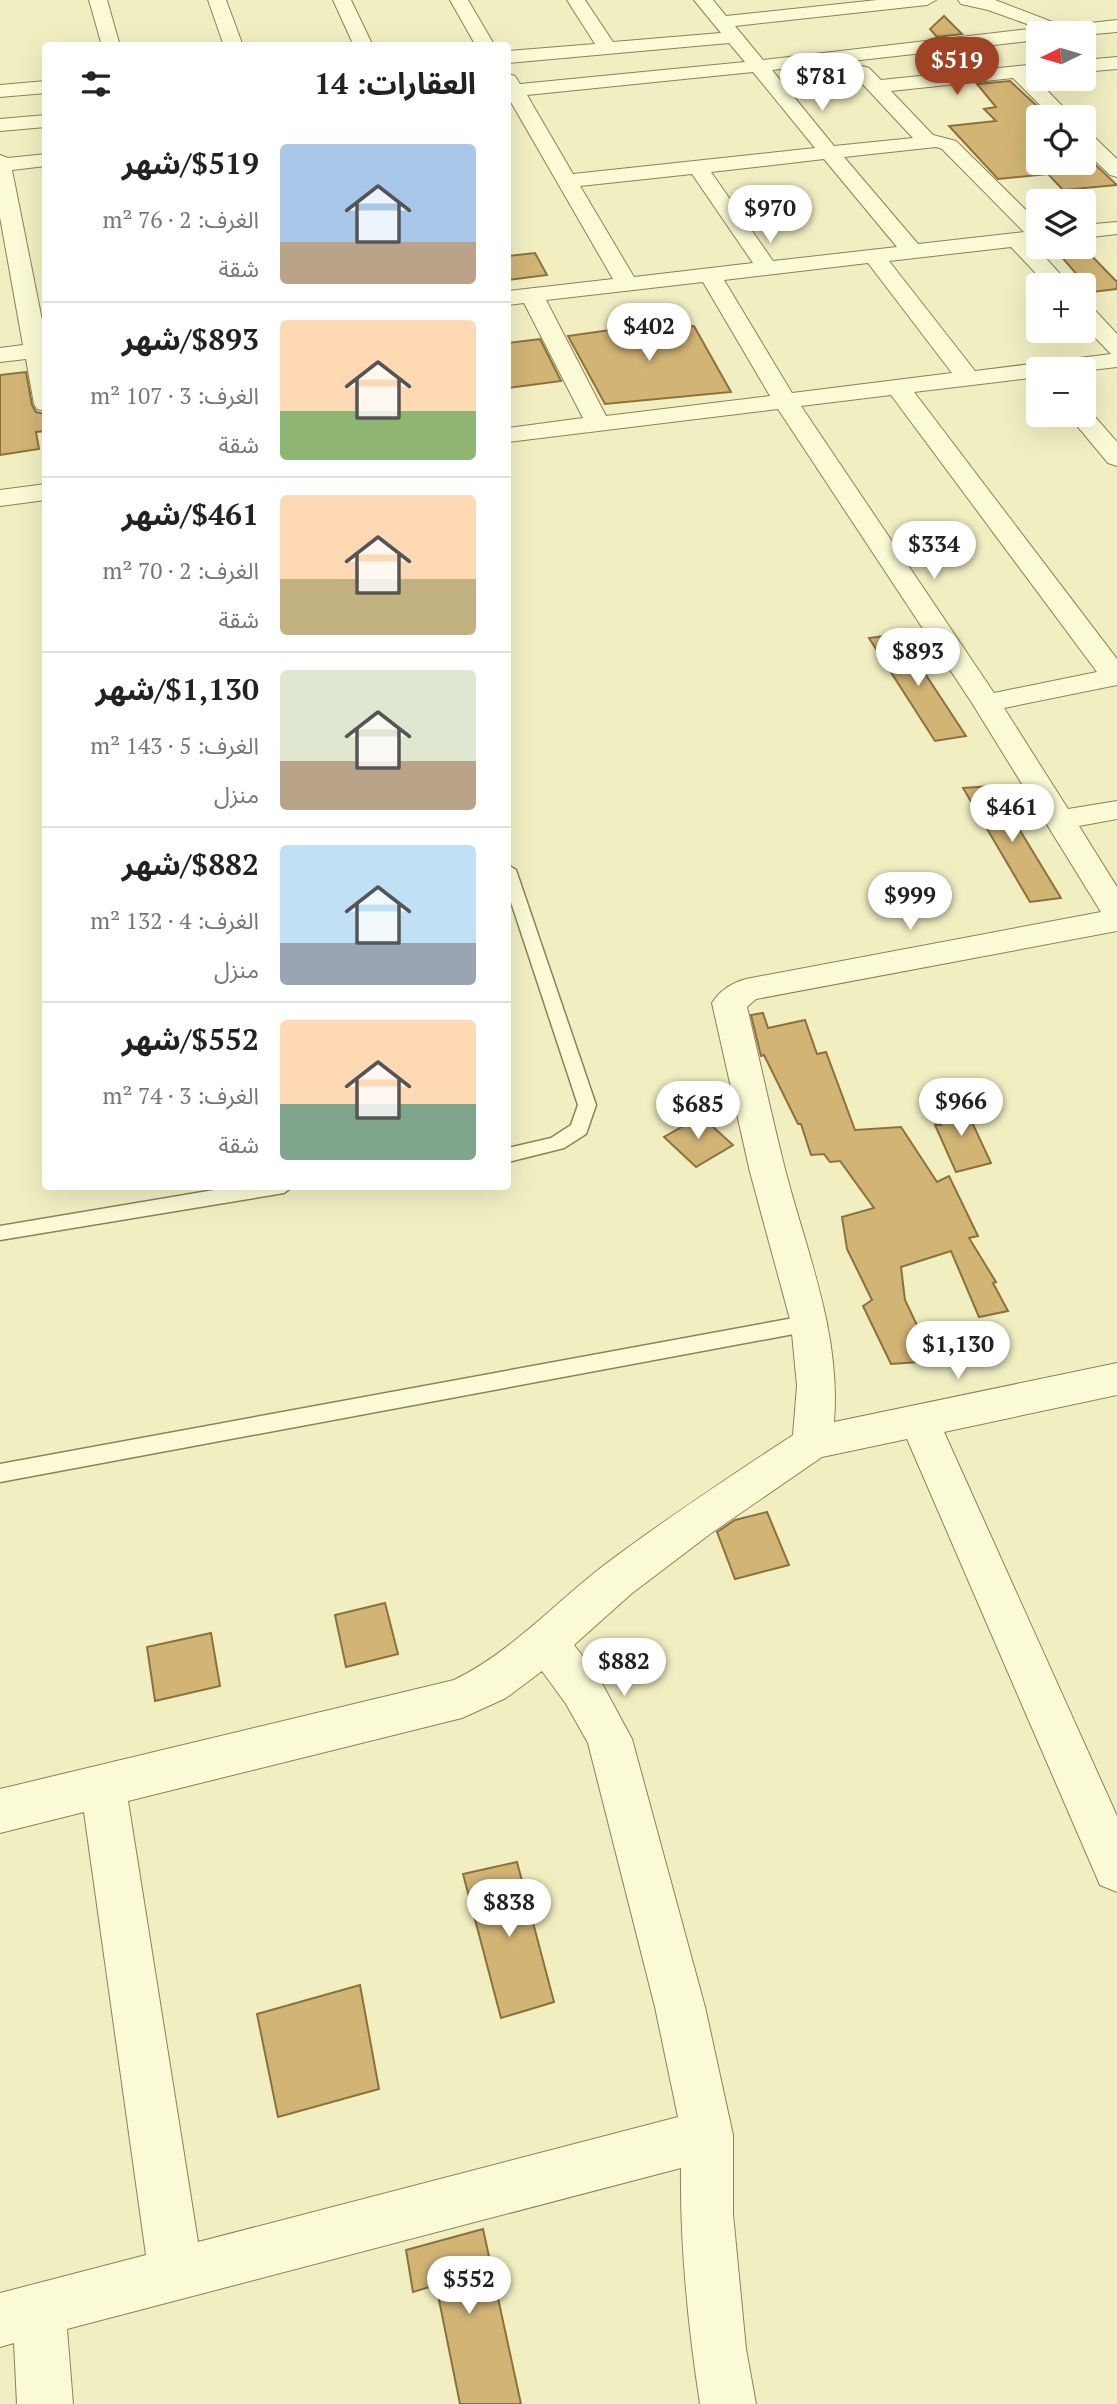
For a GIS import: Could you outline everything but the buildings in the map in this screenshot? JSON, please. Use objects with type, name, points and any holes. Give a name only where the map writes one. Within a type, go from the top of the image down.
[{"type":"street","points":[[98,0],[110,42]]},
{"type":"street","points":[[216,0],[232,42]]},
{"type":"street","points":[[342,0],[362,42]]},
{"type":"street","points":[[459,0],[484,42]]},
{"type":"street","points":[[576,0],[607,48]]},
{"type":"street","points":[[703,0],[761,65],[825,152],[912,251]]},
{"type":"street","points":[[511,57],[607,48],[729,30],[829,5],[927,0]]},
{"type":"street","points":[[967,0],[993,5],[1036,21]]},
{"type":"street","points":[[1096,28],[1117,26]]},
{"type":"street","points":[[511,87],[761,65],[1026,35]]},
{"type":"street","points":[[848,54],[873,87],[926,140]]},
{"type":"street","points":[[873,87],[1026,71]]},
{"type":"street","points":[[1017,72],[1051,105]]},
{"type":"street","points":[[0,91],[42,87]]},
{"type":"street","points":[[511,89],[628,285]]},
{"type":"street","points":[[0,125],[42,121]]},
{"type":"street","points":[[568,181],[926,140],[949,145],[1026,231]]},
{"type":"street","points":[[1096,150],[1117,171]]},
{"type":"street","points":[[42,161],[1,168],[42,368]]},
{"type":"street","points":[[697,166],[767,268]]},
{"type":"street","points":[[1096,230],[1117,228]]},
{"type":"street","points":[[511,299],[1026,238]]},
{"type":"street","points":[[873,255],[969,379]]},
{"type":"street","points":[[710,275],[785,401],[986,703],[1117,912]]},
{"type":"street","points":[[532,296],[598,424]]},
{"type":"street","points":[[1096,325],[1117,348]]},
{"type":"street","points":[[0,355],[40,350]]},
{"type":"street","points":[[1096,363],[1117,360]]},
{"type":"street","points":[[511,435],[1026,372]]},
{"type":"street","points":[[898,387],[1116,676],[986,703]]},
{"type":"street","points":[[1090,427],[1117,458]]},
{"type":"street","points":[[0,498],[42,493]]},
{"type":"street","points":[[1058,820],[1117,810]]},
{"type":"street","points":[[812,1443],[817,1386],[810,1322],[768,1172],[729,1003],[746,990],[1117,919]]},
{"type":"street","points":[[0,1811],[462,1698],[490,1684],[546,1642],[615,1581],[695,1521],[812,1443],[1117,1379]]},
{"type":"street","points":[[919,1421],[1117,1869]]},
{"type":"street","points":[[546,1642],[582,1690],[609,1739],[680,2007],[707,2134],[707,2214],[719,2349],[728,2404]]},
{"type":"street","points":[[103,1786],[176,2275]]},
{"type":"street","points":[[45,2404],[20,2316],[707,2134]]},
{"type":"lane","points":[[511,879],[587,1105],[579,1129],[557,1143],[511,1154]]},
{"type":"lane","points":[[0,1233],[260,1190]]},
{"type":"lane","points":[[0,1473],[810,1322]]}]
